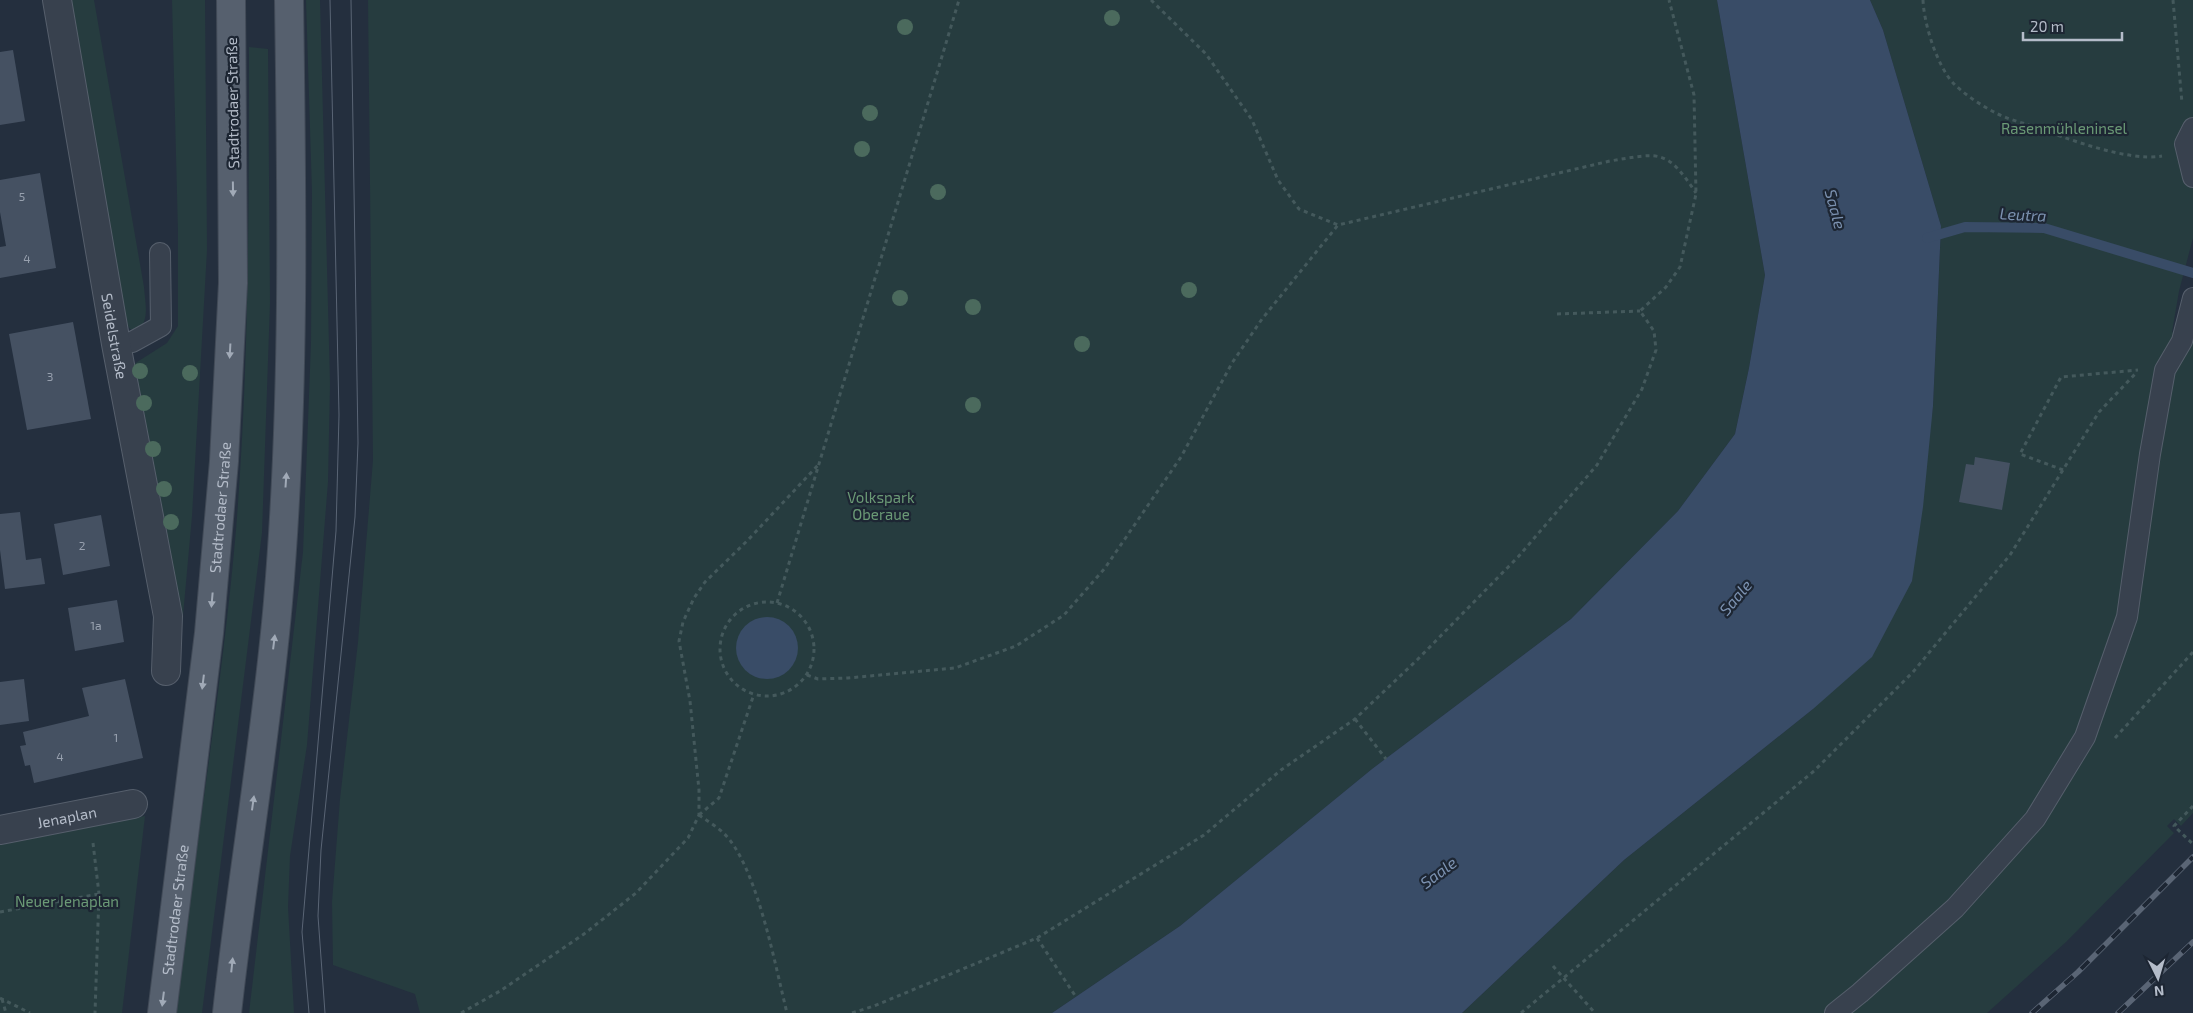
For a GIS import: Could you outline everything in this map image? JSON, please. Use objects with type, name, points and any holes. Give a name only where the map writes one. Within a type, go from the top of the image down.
[{"type":"main road","name":"Stadtrodaer Straße","points":[[162,1013],[209,633],[224,461],[233,283],[231,0]]},
{"type":"main road","points":[[227,1013],[278,604],[289,426],[292,218],[289,0]]},
{"type":"street","name":"Seidelstraße","points":[[57,0],[116,344],[168,616],[166,671]]},
{"type":"street","name":"Jenaplan","points":[[0,830],[133,804]]},
{"type":"lane","points":[[2188,141],[2193,176]]},
{"type":"lane","points":[[116,344],[132,342],[162,326],[160,253]]},
{"type":"lane","points":[[1834,1013],[1860,993],[1955,908],[2035,819],[2085,737],[2127,617],[2150,454],[2165,370],[2182,341],[2193,298]]},
{"type":"path","points":[[777,603],[959,0]]},
{"type":"path","points":[[1150,0],[1206,54],[1252,120],[1278,180],[1299,209],[1338,225],[1610,160],[1650,155],[1668,159],[1682,174],[1696,194]]},
{"type":"path","points":[[1557,314],[1640,311],[1666,288],[1680,267],[1696,194],[1694,95],[1670,0]]},
{"type":"path","points":[[1924,0],[1924,12],[1936,55],[1954,84],[1997,114],[2086,145],[2150,158],[2188,141],[2173,0]]},
{"type":"path","points":[[807,675],[818,679],[848,678],[955,668],[1016,646],[1064,615],[1105,568],[1181,457],[1232,364],[1262,319],[1338,225]]},
{"type":"path","points":[[852,1013],[874,1006],[1037,938],[1204,835],[1281,770],[1355,719],[1418,659],[1518,557],[1597,465],[1642,389],[1656,350],[1654,331],[1640,311]]},
{"type":"path","points":[[2062,470],[2020,454],[2061,378],[2138,370],[2165,370]]},
{"type":"path","points":[[1521,1013],[1814,771],[1913,672],[2010,555],[2099,412],[2138,370]]},
{"type":"path","points":[[699,815],[699,790],[690,701],[680,641],[683,622],[694,598],[705,582],[748,540],[820,463]]},
{"type":"path","points":[[763,602],[777,603],[800,615],[808,626],[814,650],[812,663],[807,675],[789,691],[772,696],[754,694],[741,688],[730,678],[720,652],[722,638],[728,624],[743,610],[763,602]]},
{"type":"path","points":[[461,1013],[500,991],[584,934],[636,893],[688,838],[699,815],[719,798],[754,694]]},
{"type":"path","points":[[1355,719],[1386,759]]},
{"type":"path","points":[[2193,806],[2174,826],[2193,844]]},
{"type":"path","points":[[89,813],[99,894],[95,1013]]},
{"type":"path","points":[[699,815],[714,825],[729,839],[750,877],[766,930],[787,1013]]},
{"type":"path","points":[[0,912],[99,894]]},
{"type":"path","points":[[1037,938],[1076,997]]},
{"type":"path","points":[[1553,966],[1595,1013]]},
{"type":"path","points":[[1,998],[6,1013]]},
{"type":"path","points":[[1,998],[30,1013]]},
{"type":"green space","points":[[71,0],[94,0],[144,287],[145,316],[142,327],[138,331],[130,329],[125,321]]},
{"type":"green space","points":[[172,0],[205,0],[207,250],[192,516],[182,627],[179,627],[134,364],[167,343],[178,326],[178,232]]},
{"type":"green space","points":[[306,0],[320,0],[330,383],[328,482],[307,745],[290,856],[288,907],[294,1013],[249,1013],[303,552],[311,343],[312,192]]},
{"type":"green space","name":"Volkspark Oberaue","points":[[368,0],[1717,0],[1765,275],[1749,368],[1735,434],[1678,511],[1571,619],[1372,769],[1180,926],[1052,1013],[420,1013],[415,994],[333,965],[332,902],[340,799],[358,642],[373,460]]},
{"type":"green space","name":"Rasenmühleninsel","points":[[1870,0],[2193,0],[2193,238],[2179,291],[2172,332],[2193,340],[2193,813],[2181,826],[2174,819],[2167,826],[2174,833],[2066,942],[1987,1013],[1462,1013],[1624,860],[1813,709],[1932,415],[1941,226],[1883,30]]},
{"type":"green space","points":[[249,47],[268,49],[270,303],[262,533],[202,1013],[176,1013],[216,711],[236,530],[246,349]]},
{"type":"green space","name":"Neuer Jenaplan","points":[[145,816],[122,1013],[0,1013],[0,845]]},
{"type":"water","name":"Saale","points":[[1717,0],[1870,0],[1883,30],[1941,226],[1933,406],[1923,507],[1912,581],[1872,657],[1813,709],[1624,860],[1462,1013],[1052,1013],[1180,926],[1372,769],[1571,619],[1678,511],[1735,434],[1749,368],[1765,275]]},
{"type":"water","points":[[767,617],[779,620],[789,626],[795,636],[798,648],[795,660],[789,670],[779,676],[767,679],[755,676],[745,670],[739,660],[736,648],[739,636],[745,626],[755,620]]},
{"type":"building","points":[[13,50],[25,121],[0,125],[0,52]]},
{"type":"building","points":[[40,173],[56,268],[0,278],[0,247],[6,246],[0,212],[0,180]]},
{"type":"building","points":[[73,322],[91,419],[27,430],[9,334]]},
{"type":"building","points":[[1975,457],[2010,463],[2002,510],[1959,502],[1966,464],[1974,465]]},
{"type":"building","points":[[20,512],[26,560],[41,558],[45,584],[5,589],[0,550],[0,514]]},
{"type":"building","points":[[101,515],[110,566],[63,575],[54,524]]},
{"type":"building","points":[[117,600],[124,642],[75,651],[68,608]]},
{"type":"building","points":[[24,679],[29,721],[0,725],[0,682]]},
{"type":"building","points":[[125,679],[143,758],[34,783],[30,765],[25,766],[20,746],[26,745],[23,732],[89,716],[82,688]]},
{"type":"waterway","name":"Leutra","points":[[1927,238],[1965,227],[2044,228],[2193,273]]},
{"type":"tram line","points":[[309,1013],[302,932],[336,531],[339,415],[330,0]]},
{"type":"tram line","points":[[325,1013],[318,916],[321,850],[355,517],[358,443],[351,0]]},
{"type":"railway","points":[[2032,1013],[2078,972],[2193,857]]},
{"type":"railway","points":[[2118,1013],[2193,942]]}]
